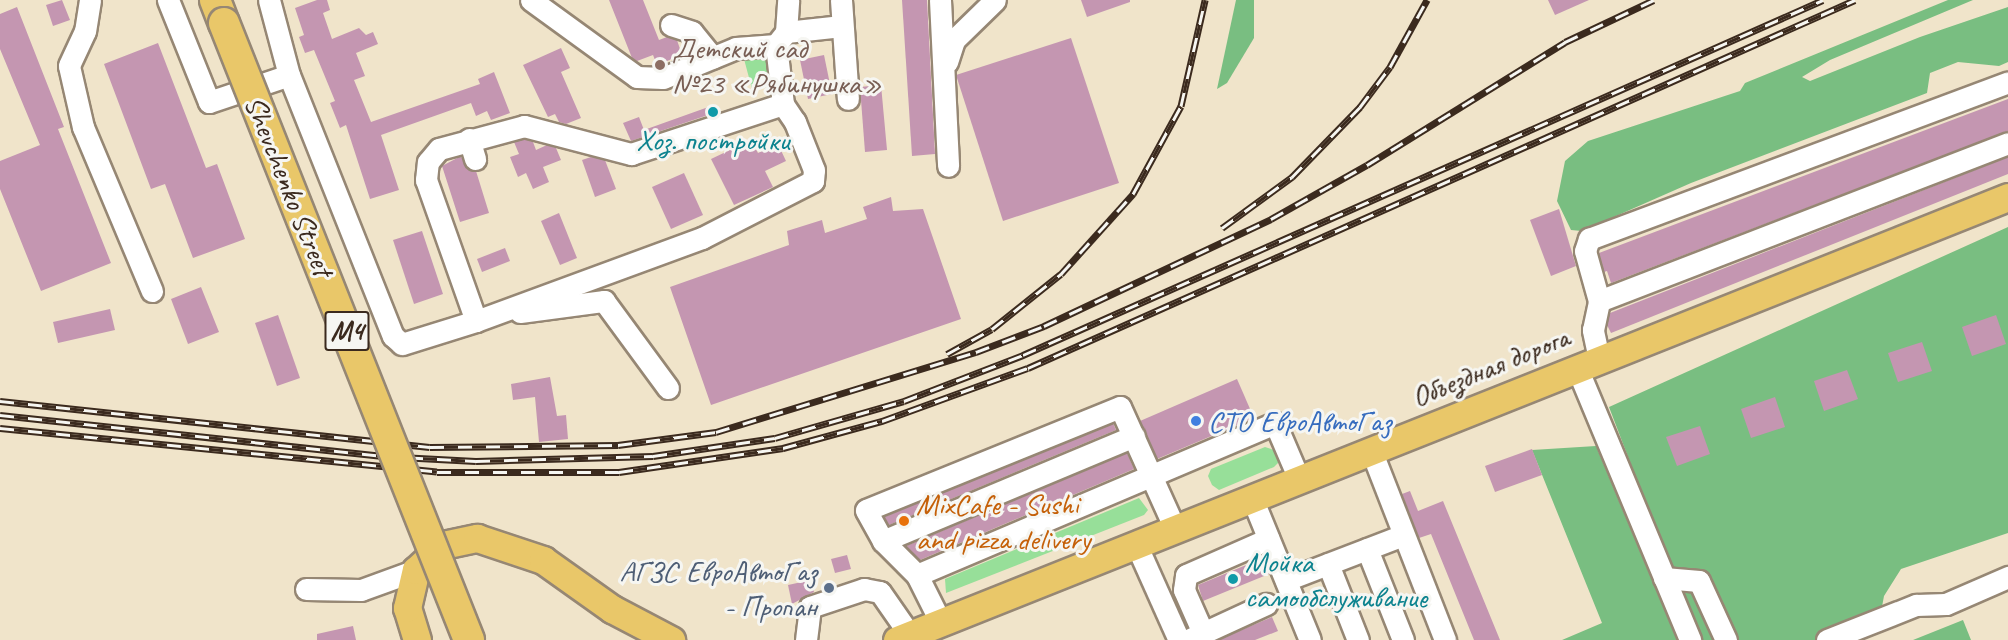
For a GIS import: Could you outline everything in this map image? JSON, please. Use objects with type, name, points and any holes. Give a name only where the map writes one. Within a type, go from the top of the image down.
[{"type":"highway","name":"Shevchenko Street","points":[[220,11],[469,640]]},
{"type":"main road","name":"Объездная дорога","points":[[904,638],[2008,196]]},
{"type":"main road","points":[[417,640],[407,608],[416,570],[429,554],[448,542],[462,539],[491,541],[543,560],[612,609],[671,640]]},
{"type":"main road","points":[[612,609],[628,640]]},
{"type":"street","points":[[90,0],[85,31],[69,66],[83,127],[152,291]]},
{"type":"street","points":[[168,0],[209,102],[290,75]]},
{"type":"street","name":"Shevchenko Street","points":[[269,0],[290,75],[393,336],[402,344],[476,321]]},
{"type":"street","points":[[531,0],[637,77],[663,78],[736,48],[842,26]]},
{"type":"street","points":[[783,104],[631,154],[524,126],[472,149],[439,149],[428,162],[425,173],[476,321],[702,237],[805,188],[813,182],[814,170],[795,122],[783,104],[781,38],[788,0]]},
{"type":"street","points":[[841,0],[848,99]]},
{"type":"street","points":[[940,0],[948,165]]},
{"type":"street","points":[[944,74],[954,40],[995,0]]},
{"type":"street","points":[[671,25],[692,32],[713,58]]},
{"type":"street","points":[[1690,640],[1664,578],[1588,363],[1599,301],[1585,250],[1589,239],[2008,82]]},
{"type":"street","points":[[1599,301],[2008,143]]},
{"type":"street","points":[[498,313],[550,310],[604,301],[668,388]]},
{"type":"street","points":[[941,623],[917,575],[883,542],[866,510],[1120,407],[1175,529]]},
{"type":"street","points":[[917,575],[1275,423],[1299,479]]},
{"type":"street","points":[[883,542],[1134,436]]},
{"type":"street","points":[[1371,450],[1445,640]]},
{"type":"street","points":[[1252,498],[1310,640]]},
{"type":"street","points":[[1286,580],[1403,535]]},
{"type":"street","points":[[1266,604],[1195,636],[1184,590],[1186,574],[1268,539]]},
{"type":"street","points":[[1136,544],[1179,640]]},
{"type":"street","points":[[1367,549],[1403,640]]},
{"type":"street","points":[[1328,564],[1358,640]]},
{"type":"street","points":[[306,589],[361,590],[416,570]]},
{"type":"street","points":[[1827,640],[1916,605],[1946,604],[2008,577]]},
{"type":"street","points":[[1664,578],[1699,581],[1726,640]]},
{"type":"street","points":[[806,640],[810,607],[864,589],[880,592],[904,638]]},
{"type":"green space","points":[[1236,0],[1254,0],[1254,38],[1227,83],[1217,89]]},
{"type":"green space","points":[[1948,0],[1973,0],[1830,60],[1802,77],[1810,81],[1920,37],[2008,7],[2008,62],[1999,66],[1958,62],[1930,73],[1927,93],[1691,183],[1582,231],[1571,230],[1557,201],[1565,161],[1588,141],[1740,91],[1745,83]]},
{"type":"green space","points":[[765,53],[773,84],[752,89],[744,59]]},
{"type":"green space","points":[[2008,227],[2008,533],[1901,569],[1884,596],[1878,628],[1853,640],[1698,640],[1609,407]]},
{"type":"green space","points":[[1596,446],[1677,640],[1562,640],[1602,623],[1532,450]]},
{"type":"green space","points":[[1265,447],[1274,450],[1279,462],[1274,467],[1219,490],[1212,485],[1208,476],[1211,469]]},
{"type":"green space","points":[[1139,498],[1148,510],[1144,515],[946,593],[945,579]]},
{"type":"green space","points":[[1963,620],[1971,640],[1913,640]]},
{"type":"building","points":[[62,0],[70,20],[53,26],[46,5]]},
{"type":"building","points":[[317,0],[327,0],[330,10],[323,13],[332,39],[359,28],[366,35],[373,32],[378,44],[356,53],[365,76],[354,80],[371,122],[480,84],[478,79],[494,72],[510,113],[491,120],[487,111],[476,116],[471,103],[381,135],[399,190],[370,199],[346,125],[340,128],[330,103],[335,101],[314,50],[305,53],[299,37],[304,35],[295,8]]},
{"type":"building","points":[[609,0],[643,0],[659,40],[667,37],[677,40],[682,55],[657,65],[653,55],[637,61],[632,58]]},
{"type":"building","points":[[902,0],[927,0],[935,154],[912,156]]},
{"type":"building","points":[[1081,0],[1130,0],[1130,2],[1087,17]]},
{"type":"building","points":[[1548,0],[1589,0],[1555,15]]},
{"type":"building","points":[[17,7],[64,127],[58,129],[111,263],[41,291],[0,189],[0,161],[40,145],[0,49],[0,14]]},
{"type":"building","points":[[1071,38],[1119,183],[1003,221],[956,75]]},
{"type":"building","points":[[158,43],[206,168],[217,164],[245,239],[193,258],[165,184],[151,189],[104,64]]},
{"type":"building","points":[[561,48],[570,68],[561,72],[581,118],[566,124],[559,122],[555,114],[548,117],[523,65]]},
{"type":"building","points":[[824,55],[832,94],[808,99],[800,60]]},
{"type":"building","points":[[881,85],[887,150],[865,152],[860,87]]},
{"type":"building","points":[[2008,99],[2008,131],[1611,283],[1607,271],[1604,272],[1599,253]]},
{"type":"building","points":[[714,105],[717,112],[631,141],[623,123],[639,117],[644,130]]},
{"type":"building","points":[[524,139],[533,142],[536,150],[547,145],[556,148],[561,160],[543,167],[549,182],[533,189],[526,173],[518,177],[510,157],[519,154],[514,142]]},
{"type":"building","points":[[751,140],[758,153],[778,144],[786,161],[765,171],[773,187],[734,205],[711,159]]},
{"type":"building","points":[[461,156],[466,168],[476,171],[489,213],[460,222],[442,166]]},
{"type":"building","points":[[591,157],[605,160],[616,189],[595,197],[582,160]]},
{"type":"building","points":[[2008,157],[2008,174],[1611,333],[1607,325],[1610,313]]},
{"type":"building","points":[[684,173],[703,215],[671,229],[652,187]]},
{"type":"building","points":[[891,197],[893,211],[923,209],[961,319],[711,405],[670,287],[789,245],[787,231],[822,220],[825,233],[867,219],[863,207]]},
{"type":"building","points":[[1559,209],[1576,266],[1551,276],[1530,220]]},
{"type":"building","points":[[559,213],[577,258],[560,265],[541,221]]},
{"type":"building","points":[[422,231],[443,294],[414,304],[393,240]]},
{"type":"building","points":[[505,248],[510,261],[482,272],[477,259]]},
{"type":"building","points":[[201,287],[219,332],[188,344],[171,299]]},
{"type":"building","points":[[110,309],[115,330],[58,343],[53,322]]},
{"type":"building","points":[[278,315],[300,378],[277,386],[255,323]]},
{"type":"building","points":[[1996,315],[2006,344],[1972,356],[1962,327]]},
{"type":"building","points":[[1922,342],[1932,371],[1898,382],[1888,353]]},
{"type":"building","points":[[1847,370],[1858,399],[1824,411],[1814,381]]},
{"type":"building","points":[[550,377],[557,416],[566,415],[568,439],[539,442],[535,397],[513,400],[511,384]]},
{"type":"building","name":"СТО ЕвроАвтоГаз","points":[[1237,379],[1254,418],[1157,459],[1140,421]]},
{"type":"building","points":[[1775,397],[1785,427],[1751,438],[1741,409]]},
{"type":"building","points":[[1113,423],[1116,430],[889,525],[884,517]]},
{"type":"building","points":[[1700,426],[1710,454],[1677,466],[1666,437]]},
{"type":"building","points":[[1532,449],[1542,475],[1495,492],[1485,466]]},
{"type":"building","points":[[1127,453],[1134,469],[920,560],[906,546]]},
{"type":"building","points":[[1410,491],[1418,511],[1443,501],[1500,640],[1474,640],[1431,534],[1419,538],[1402,494]]},
{"type":"building","points":[[847,555],[851,569],[835,573],[831,559]]},
{"type":"building","name":"Мойка самообслуживание","points":[[1263,558],[1269,574],[1203,601],[1198,585]]},
{"type":"building","points":[[811,580],[814,592],[792,604],[788,585]]},
{"type":"building","points":[[1272,617],[1278,631],[1255,640],[1218,640]]},
{"type":"building","points":[[353,626],[356,640],[317,640],[317,634]]},
{"type":"railway","points":[[947,354],[992,329],[1061,274],[1133,194],[1181,106],[1205,0]]},
{"type":"railway","points":[[1222,228],[1292,177],[1360,107],[1390,67],[1427,0]]},
{"type":"railway","points":[[0,401],[430,447],[618,445],[716,432],[976,352],[1044,326],[1271,219],[1367,165],[1565,42],[1654,0]]},
{"type":"railway","points":[[0,415],[381,456],[476,461],[653,456],[775,438],[904,401],[1023,355],[1823,0]]},
{"type":"railway","points":[[0,428],[437,472],[619,472],[783,448],[882,421],[1028,368],[1855,0]]},
{"type":"place","name":"Детский сад №23 «Рябинушка»","points":[[660,65]]},
{"type":"place","name":"Хоз. постройки","points":[[713,112]]},
{"type":"place","name":"СТО ЕвроАвтоГаз","points":[[1196,421]]},
{"type":"place","name":"MixСafe - Sushi and pizza delivery","points":[[904,521]]},
{"type":"place","name":"Мойка самообслуживание","points":[[1233,579]]},
{"type":"place","name":"АГЗС ЕвроАвтоГаз - Пропан","points":[[829,588]]}]
